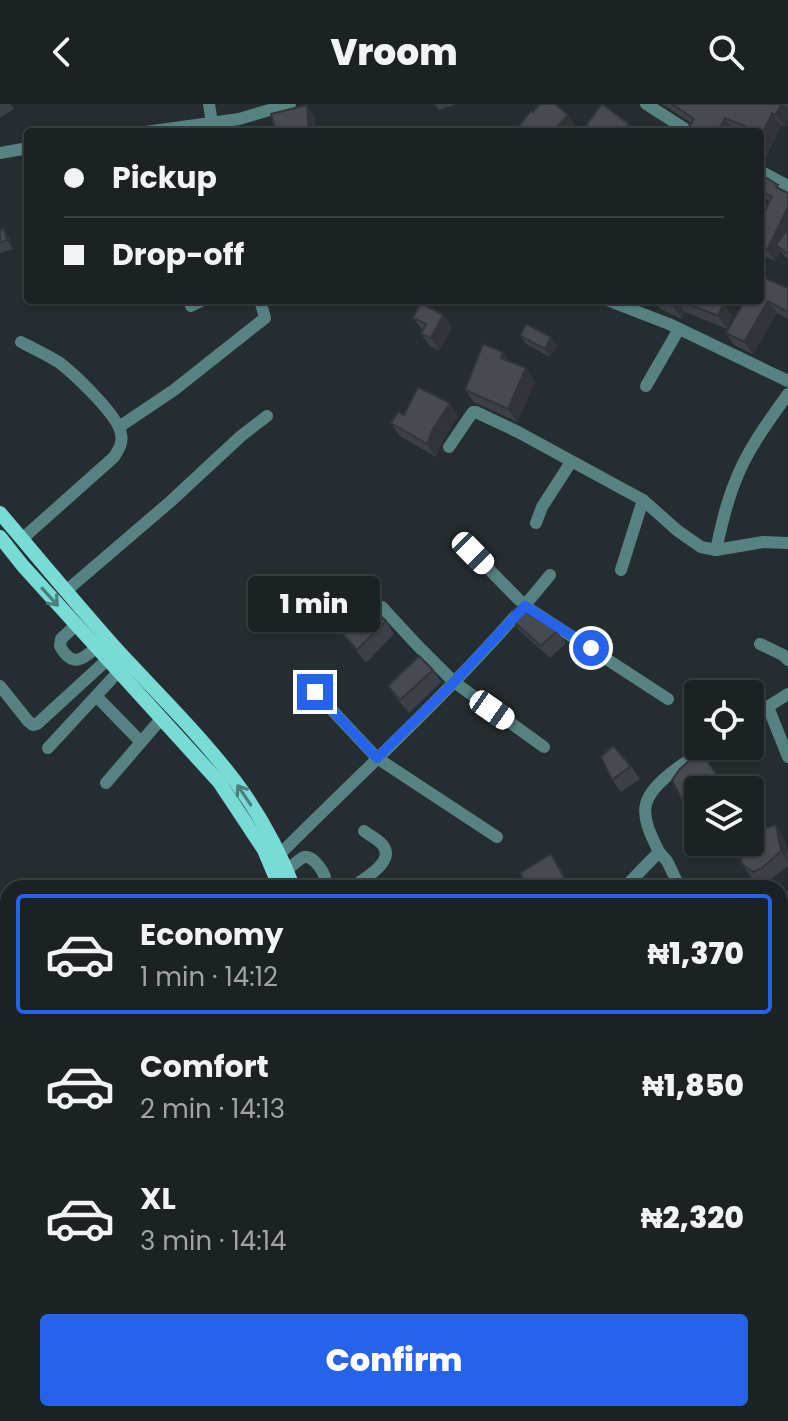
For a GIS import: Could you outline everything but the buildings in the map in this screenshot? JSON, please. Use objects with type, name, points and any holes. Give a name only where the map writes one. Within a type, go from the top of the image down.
[{"type":"main road","points":[[0,513],[236,782],[280,854],[291,880]]},
{"type":"main road","points":[[0,537],[219,782],[264,850],[277,880]]},
{"type":"street","points":[[209,104],[212,123]]},
{"type":"street","points":[[175,128],[212,123],[240,125],[290,104]]},
{"type":"street","points":[[646,104],[684,128]]},
{"type":"street","points":[[0,153],[24,149]]},
{"type":"street","points":[[764,173],[788,186]]},
{"type":"street","points":[[119,427],[174,390],[265,318],[261,304]]},
{"type":"street","points":[[617,304],[679,329],[788,381]]},
{"type":"street","points":[[646,386],[679,329]]},
{"type":"street","points":[[21,342],[59,363],[104,406],[119,427],[122,437],[114,457],[22,539]]},
{"type":"street","points":[[716,550],[729,498],[747,456],[788,394]]},
{"type":"street","points":[[449,447],[476,412],[643,500],[701,547],[716,550],[763,542],[788,543]]},
{"type":"street","points":[[66,591],[267,416]]},
{"type":"street","points":[[536,523],[542,507],[571,462]]},
{"type":"street","points":[[621,570],[643,500]]},
{"type":"street","points":[[473,553],[525,606],[668,699]]},
{"type":"street","points":[[280,854],[454,682],[550,575]]},
{"type":"street","points":[[382,607],[454,682],[544,747]]},
{"type":"street","points":[[76,625],[61,639],[60,646],[67,656],[80,660],[97,647]]},
{"type":"street","points":[[760,644],[788,660]]},
{"type":"street","points":[[0,686],[33,725],[108,659]]},
{"type":"street","points":[[48,748],[119,671]]},
{"type":"street","points":[[315,692],[377,758],[497,837]]},
{"type":"street","points":[[764,709],[788,694]]},
{"type":"street","points":[[96,696],[141,742]]},
{"type":"street","points":[[768,707],[788,757]]},
{"type":"street","points":[[106,783],[161,719]]},
{"type":"street","points":[[676,880],[650,832],[646,804],[653,790],[689,760]]},
{"type":"street","points":[[362,880],[386,857],[382,844],[364,831]]},
{"type":"street","points":[[632,880],[659,852]]},
{"type":"street","points":[[287,870],[304,857],[309,857],[326,880]]},
{"type":"route","points":[[315,692],[377,758],[525,606],[591,648]]}]
